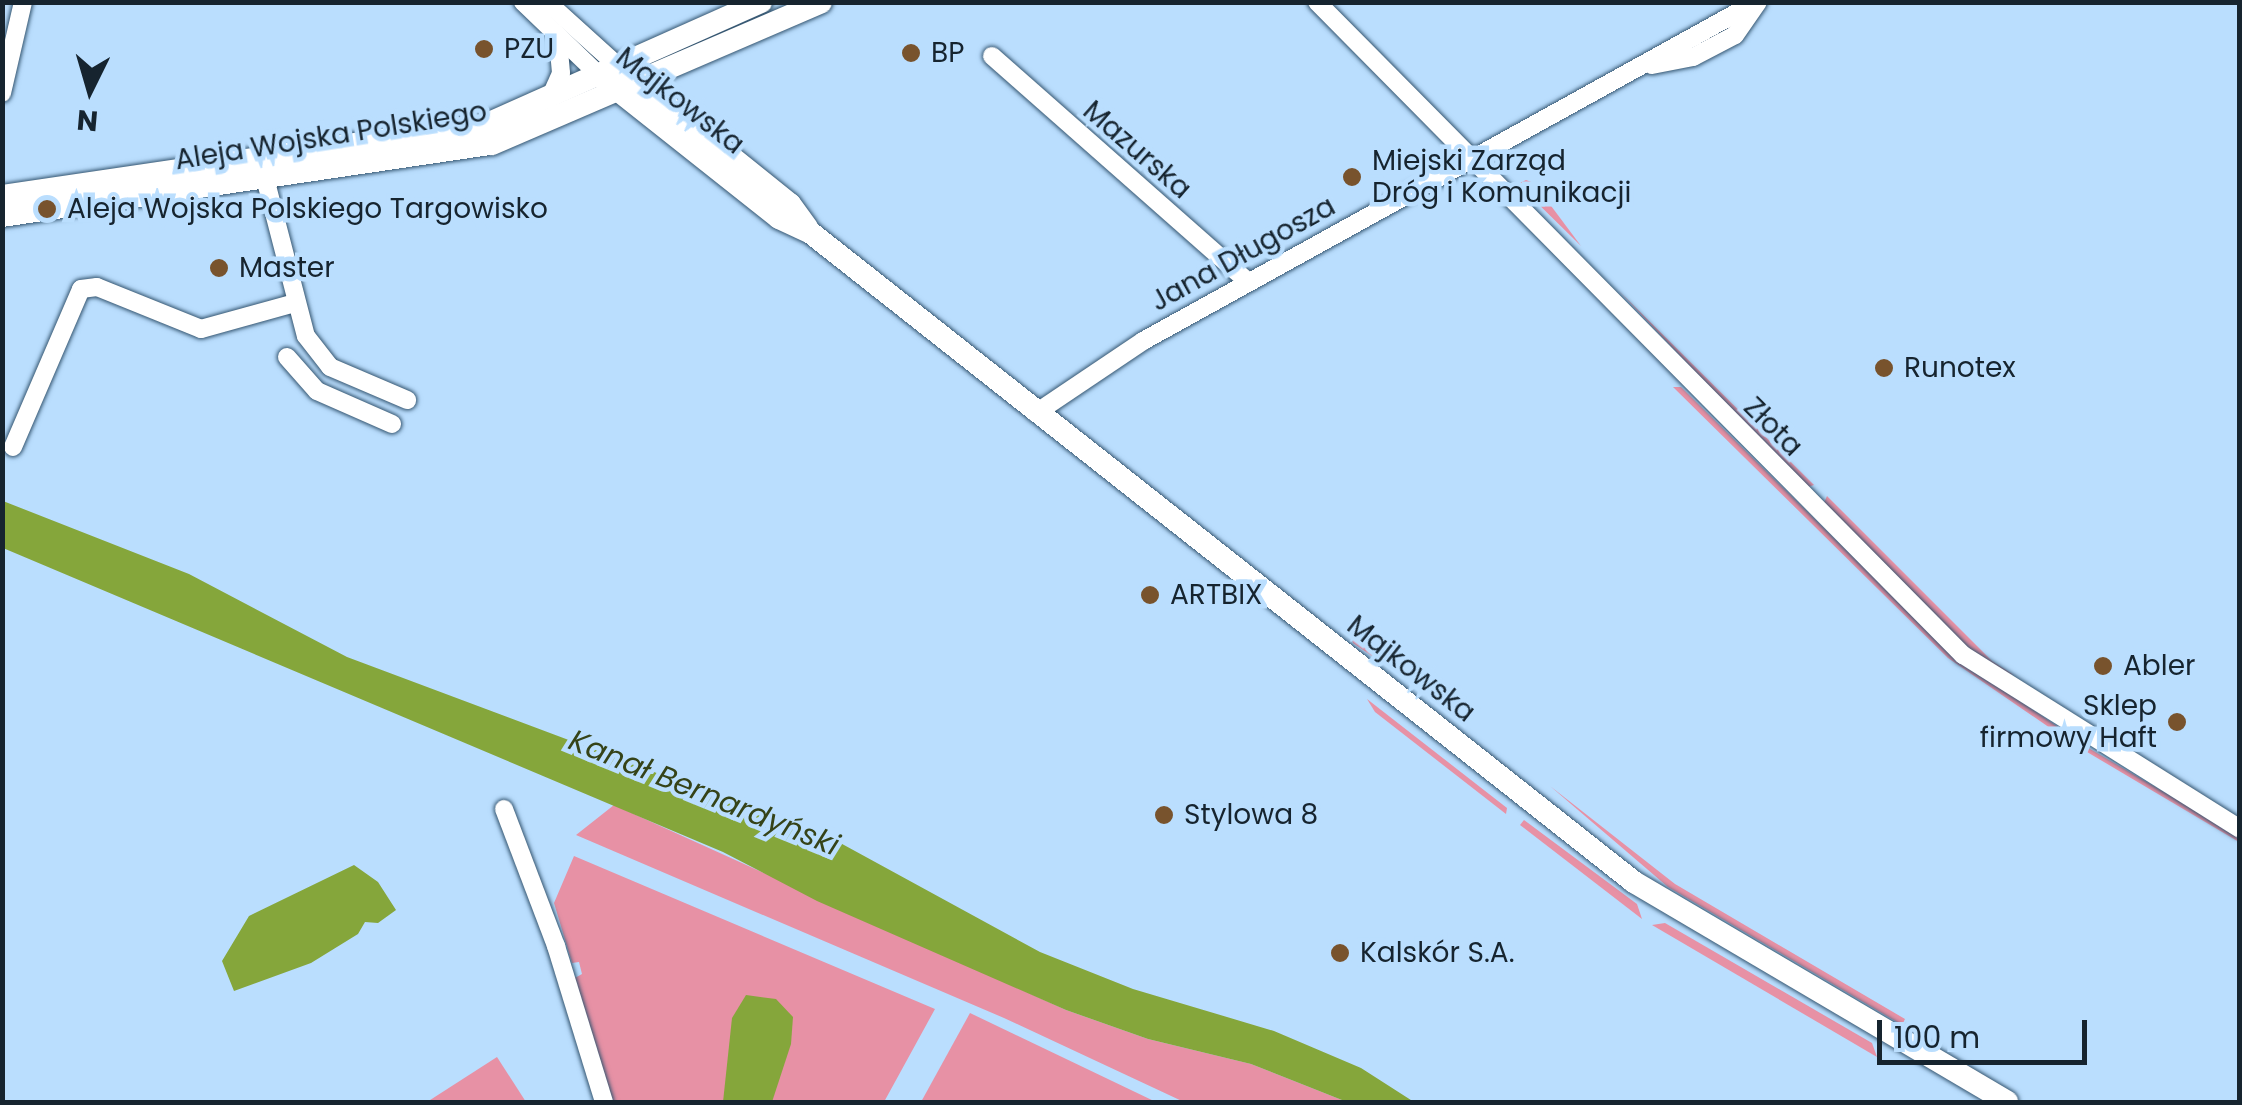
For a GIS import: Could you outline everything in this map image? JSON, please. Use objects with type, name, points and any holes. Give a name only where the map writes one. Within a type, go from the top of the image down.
[{"type":"main road","name":"Aleja Wojska Polskiego","points":[[2,216],[492,144],[762,2]]},
{"type":"main road","name":"Aleja Wojska Polskiego","points":[[2,196],[465,129],[619,79],[821,2]]},
{"type":"main road","name":"Majkowska","points":[[619,79],[790,204],[812,233],[1036,413],[1658,899],[2007,1102]]},
{"type":"street","points":[[2,93],[23,2]]},
{"type":"street","name":"Majkowska","points":[[523,2],[558,41],[619,79]]},
{"type":"street","name":"Majkowska","points":[[547,2],[619,79]]},
{"type":"street","name":"Złota","points":[[1317,2],[1963,655],[2240,829]]},
{"type":"street","name":"Jana Długosza","points":[[1036,413],[1104,364],[1757,2]]},
{"type":"street","points":[[548,102],[561,74],[558,41]]},
{"type":"street","name":"Mazurska","points":[[992,56],[1248,282]]},
{"type":"street","points":[[266,178],[306,336],[330,367],[408,400]]},
{"type":"street","points":[[13,447],[82,289],[97,288],[201,328],[295,303]]},
{"type":"street","points":[[287,357],[317,391],[392,424]]},
{"type":"street","points":[[317,391],[330,367]]},
{"type":"street","points":[[504,809],[604,1102]]},
{"type":"shaded area","points":[[1526,180],[1534,183],[1581,246],[1518,184]]},
{"type":"shaded area","points":[[1618,290],[1814,485],[1805,488]]},
{"type":"shaded area","points":[[1673,387],[1681,387],[1953,656],[2067,733],[2069,741],[1948,658]]},
{"type":"shaded area","points":[[1827,496],[1992,661],[2014,675],[1991,668],[1963,644],[1823,505]]},
{"type":"shaded area","points":[[1349,630],[1376,659],[1353,643]]},
{"type":"shaded area","points":[[1367,699],[1507,808],[1506,814],[1375,712]]},
{"type":"shaded area","points":[[2085,746],[2239,836],[2239,842],[2082,749]]},
{"type":"shaded area","points":[[1550,786],[1675,884],[1905,1019],[1902,1025],[1668,887]]},
{"type":"shaded area","points":[[614,805],[1066,1010],[1148,1039],[1251,1064],[1347,1102],[1184,1102],[1004,1018],[576,835]]},
{"type":"shaded area","points":[[1524,820],[1637,904],[1642,919],[1520,825]]},
{"type":"shaded area","points":[[574,856],[935,1009],[884,1102],[612,1102],[573,979],[582,974],[579,962],[572,963],[554,903]]},
{"type":"shaded area","points":[[1665,923],[1872,1043],[1877,1057],[1652,925]]},
{"type":"shaded area","points":[[970,1013],[1156,1102],[921,1102]]},
{"type":"shaded area","points":[[497,1057],[526,1102],[427,1102]]},
{"type":"water","name":"Kanał Bernardyński","points":[[3,501],[189,574],[347,657],[833,839],[1040,952],[1133,989],[1274,1031],[1361,1068],[1414,1102],[1347,1102],[1251,1064],[1148,1039],[1066,1010],[817,901],[723,852],[3,548]]},
{"type":"water","points":[[354,865],[378,882],[396,910],[378,923],[365,922],[358,934],[311,963],[234,991],[222,961],[249,916]]},
{"type":"water","points":[[746,995],[776,999],[793,1017],[791,1044],[772,1102],[723,1102],[732,1018]]},
{"type":"place","name":"PZU","points":[[484,49]]},
{"type":"place","name":"BP","points":[[911,53]]},
{"type":"place","name":"Miejski Zarząd Dróg i Komunikacji","points":[[1352,177]]},
{"type":"place","name":"Aleja Wojska Polskiego Targowisko","points":[[47,209]]},
{"type":"place","name":"Master","points":[[219,268]]},
{"type":"place","name":"Runotex","points":[[1884,368]]},
{"type":"place","name":"ARTBIX","points":[[1150,595]]},
{"type":"place","name":"Abler","points":[[2103,666]]},
{"type":"place","name":"Sklep firmowy Haft","points":[[2177,722]]},
{"type":"place","name":"Stylowa 8","points":[[1164,815]]},
{"type":"place","name":"Kalskór S.A.","points":[[1340,953]]}]
